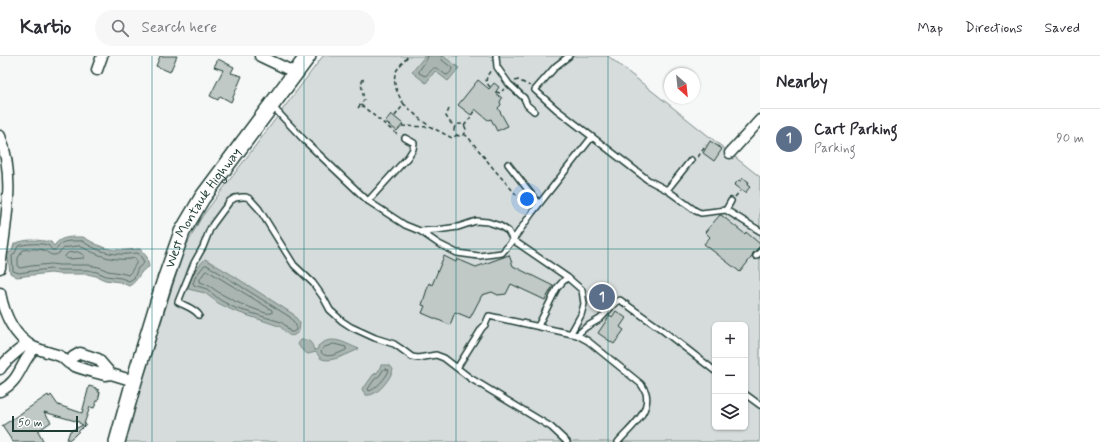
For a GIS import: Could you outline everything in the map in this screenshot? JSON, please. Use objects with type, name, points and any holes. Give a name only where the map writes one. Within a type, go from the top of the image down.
[{"type":"main road","name":"West Montauk Highway","points":[[117,442],[134,380],[164,283],[182,232],[202,198],[308,56]]},
{"type":"street","points":[[97,70],[102,56]]},
{"type":"street","points":[[260,56],[296,73]]},
{"type":"street","points":[[730,153],[760,120]]},
{"type":"street","points":[[0,136],[9,180],[8,206],[0,268]]},
{"type":"street","points":[[0,293],[4,310],[11,325],[17,334],[31,345],[62,357],[69,363],[105,375],[108,371]]},
{"type":"street","points":[[0,369],[10,358],[31,345]]},
{"type":"street","points":[[0,391],[12,383],[30,352],[31,345]]},
{"type":"street","points":[[62,357],[73,357],[82,353],[98,359],[108,371],[134,380]]},
{"type":"lane","points":[[496,56],[497,67],[509,84],[524,98],[527,106],[534,111]]},
{"type":"lane","points":[[569,56],[556,66],[535,90],[556,109],[648,180],[667,190],[696,211],[726,210],[760,232]]},
{"type":"lane","points":[[271,106],[306,142],[368,201],[405,225],[420,231],[439,244],[457,253],[479,256],[502,252],[513,240],[532,213],[592,137]]},
{"type":"lane","points":[[368,201],[408,157],[413,149],[414,143],[405,138]]},
{"type":"lane","points":[[667,190],[691,160]]},
{"type":"lane","points":[[508,164],[539,204]]},
{"type":"lane","points":[[199,314],[194,309],[178,302],[178,300],[194,263],[204,247],[210,229],[223,209],[235,198],[246,197],[250,199],[259,209],[294,265],[313,283],[330,310],[342,321],[351,327],[375,338],[394,344],[412,357],[418,358],[436,355],[444,358],[470,378],[551,427],[567,442]]},
{"type":"lane","points":[[726,210],[731,201]]},
{"type":"lane","points":[[420,231],[458,227],[476,221],[488,222],[508,231],[513,240],[567,277],[582,290],[584,304],[574,334]]},
{"type":"lane","points":[[538,326],[557,288],[567,277]]},
{"type":"lane","points":[[574,334],[600,319],[616,302],[620,300],[661,329],[712,369]]},
{"type":"lane","points":[[457,368],[485,325],[489,316],[574,334],[588,341],[642,384],[646,393],[644,411],[618,442]]},
{"type":"lane","points":[[748,396],[760,405]]},
{"type":"path","points":[[408,56],[396,73],[395,84],[398,96],[404,104],[421,120],[431,127],[452,138],[457,135],[461,136],[464,134]]},
{"type":"path","points":[[490,87],[486,82],[487,76],[490,70],[497,67]]},
{"type":"path","points":[[358,108],[364,100],[361,83],[364,78]]},
{"type":"path","points":[[395,116],[404,104]]},
{"type":"path","points":[[361,105],[397,135],[405,138]]},
{"type":"path","points":[[449,109],[446,116],[455,127],[454,131],[457,135]]},
{"type":"path","points":[[464,126],[476,110]]},
{"type":"path","points":[[455,127],[458,125],[464,126]]},
{"type":"path","points":[[402,126],[431,127]]},
{"type":"path","points":[[464,126],[466,131],[464,134]]},
{"type":"path","points":[[464,134],[532,213]]},
{"type":"path","points":[[691,160],[696,159],[706,145]]},
{"type":"shaded area","points":[[323,56],[608,56],[664,101],[664,104],[668,104],[760,177],[760,442],[123,442],[184,250],[201,218]]},
{"type":"water","points":[[425,56],[443,56],[459,68],[448,81],[435,71],[426,83],[412,72]]},
{"type":"water","points":[[83,237],[100,246],[113,250],[140,249],[147,257],[149,267],[146,268],[129,286],[120,282],[105,280],[87,274],[51,273],[17,277],[10,273],[8,258],[5,259],[0,252],[8,253],[12,251],[14,244],[28,240],[51,242],[54,246],[63,239]]},
{"type":"water","points":[[205,259],[293,314],[300,323],[299,331],[293,336],[290,336],[279,326],[234,311],[218,303],[205,293],[188,289],[191,276]]},
{"type":"water","points":[[301,340],[307,340],[310,342],[314,350],[318,349],[318,346],[323,342],[333,340],[343,342],[359,349],[340,357],[326,360],[319,357],[316,352],[308,354],[303,351],[298,344]]},
{"type":"water","points":[[381,365],[388,365],[393,370],[379,390],[370,395],[366,395],[362,389],[363,387],[373,375],[378,372]]},
{"type":"building","points":[[160,56],[177,56],[170,72],[156,66]]},
{"type":"building","points":[[218,59],[234,67],[231,73],[242,76],[231,102],[220,96],[218,100],[210,96],[223,70],[214,67]]},
{"type":"building","points":[[478,80],[489,89],[494,83],[499,87],[495,93],[502,98],[500,102],[501,105],[498,108],[508,126],[497,131],[491,119],[488,120],[475,109],[471,115],[458,105]]},
{"type":"building","points":[[391,114],[403,124],[397,131],[385,122]]},
{"type":"building","points":[[710,141],[722,149],[714,161],[703,153]]},
{"type":"building","points":[[743,178],[749,182],[747,185],[750,187],[745,193],[734,185]]},
{"type":"building","points":[[720,215],[745,234],[746,232],[760,244],[740,272],[704,244],[710,237],[705,232]]},
{"type":"building","points":[[509,255],[513,266],[553,286],[545,300],[511,284],[506,294],[498,295],[492,292],[482,295],[470,318],[455,312],[450,325],[422,313],[425,306],[422,305],[429,283],[432,285],[444,256],[456,262],[457,259],[476,267]]},
{"type":"building","points":[[616,311],[626,318],[620,327],[624,330],[614,344],[598,333],[610,315],[612,317]]},
{"type":"building","points":[[89,386],[99,390],[98,401],[94,408],[90,407],[84,424],[86,424],[66,442],[70,431],[83,425],[79,422],[44,412],[51,422],[38,431],[44,442],[13,442],[2,426],[48,395],[49,397],[51,395],[58,405],[82,413]]},
{"type":"place","name":"Cart Parking","points":[[602,297]]}]
